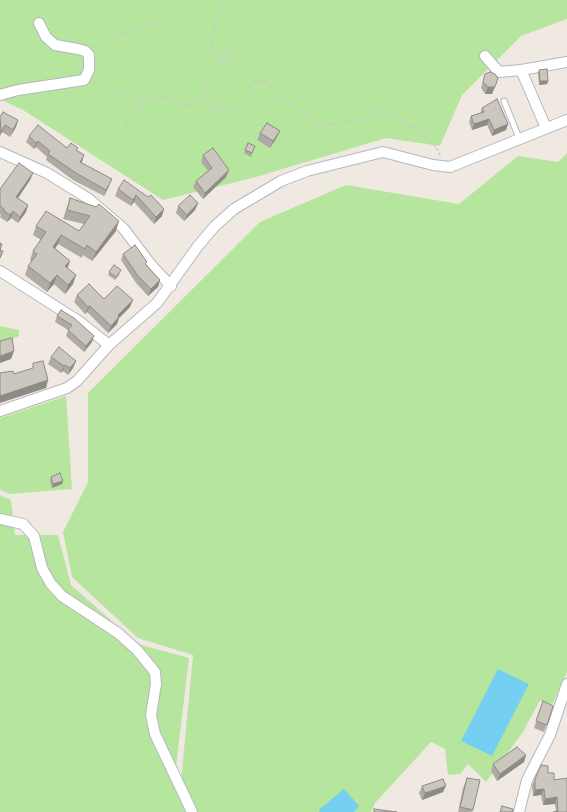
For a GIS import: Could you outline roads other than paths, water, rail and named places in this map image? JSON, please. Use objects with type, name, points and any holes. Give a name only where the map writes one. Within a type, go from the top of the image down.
[{"type":"street","points":[[0,95],[18,90],[84,80],[88,72],[89,55],[78,49],[55,45],[46,37],[39,23]]},
{"type":"street","points":[[485,56],[499,72],[521,70],[567,62]]},
{"type":"street","points":[[521,70],[546,128]]},
{"type":"street","points":[[0,411],[67,388],[77,381],[109,345],[147,314],[171,286],[198,246],[214,227],[234,209],[281,181],[306,171],[383,152],[433,165],[450,167],[567,120]]},
{"type":"street","points":[[0,152],[46,173],[89,199],[123,228],[152,266],[171,286]]},
{"type":"street","points":[[0,271],[80,322],[109,345]]},
{"type":"street","points":[[0,519],[23,524],[34,536],[42,568],[51,584],[62,596],[118,633],[137,650],[155,672],[156,684],[151,715],[155,734],[192,812]]},
{"type":"street","points":[[519,812],[528,780],[550,735],[567,684]]},
{"type":"lane","points":[[504,100],[519,138]]},
{"type":"water","points":[[498,669],[529,684],[492,756],[461,741]]},
{"type":"water","points":[[344,789],[359,806],[354,812],[319,812],[320,809]]}]
